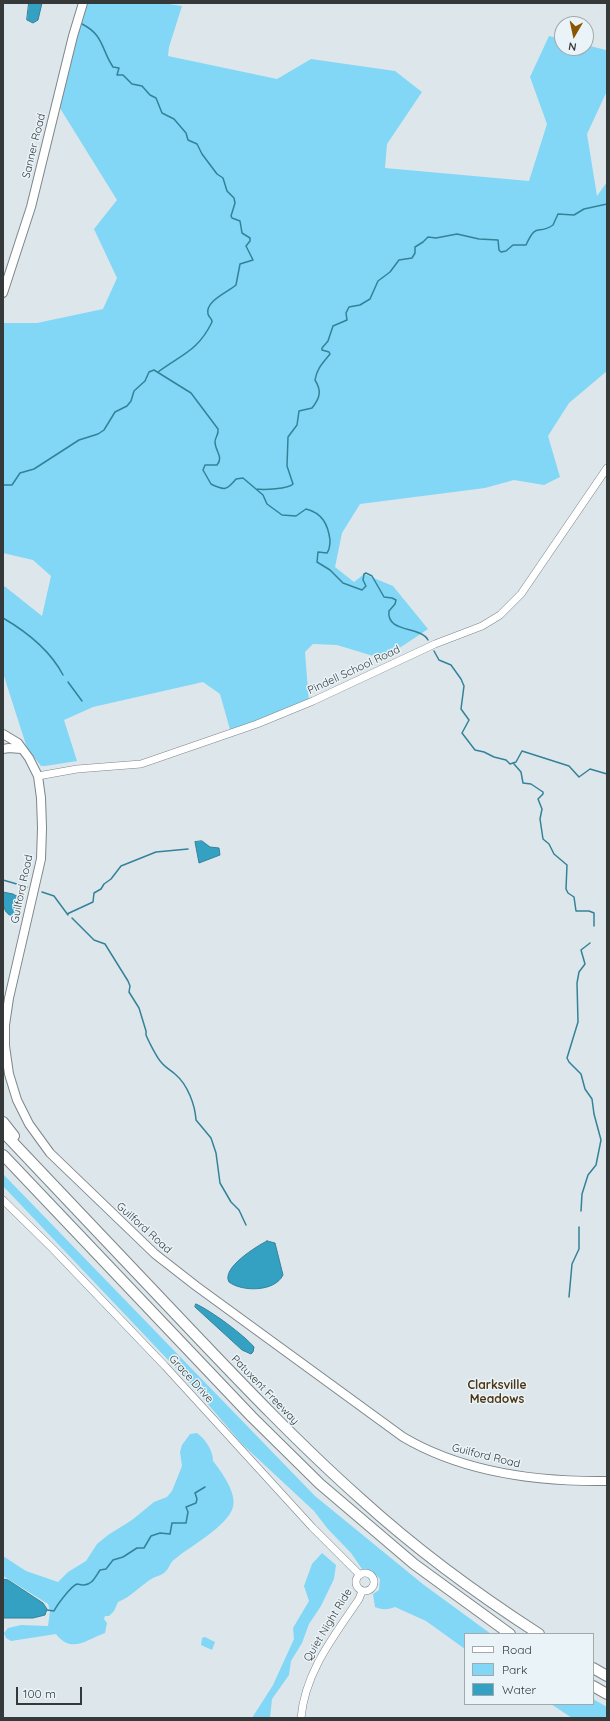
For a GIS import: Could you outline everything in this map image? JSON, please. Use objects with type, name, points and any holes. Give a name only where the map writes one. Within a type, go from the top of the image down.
[{"type":"highway","points":[[3,1122],[69,1201]]},
{"type":"highway","name":"Patuxent Freeway","points":[[3,1132],[263,1406],[337,1478],[389,1524],[431,1557],[488,1600],[538,1633]]},
{"type":"highway","points":[[3,1155],[252,1417],[320,1484],[408,1560],[509,1633]]},
{"type":"highway","points":[[3,1162],[116,1275]]},
{"type":"highway","points":[[594,1669],[607,1676]]},
{"type":"highway","points":[[594,1687],[607,1694]]},
{"type":"main road","name":"Sanner Road","points":[[3,293],[31,207],[73,36],[83,3]]},
{"type":"main road","points":[[3,283],[9,274]]},
{"type":"main road","name":"Guilford Road","points":[[3,734],[18,743],[18,749]]},
{"type":"main road","name":"Guilford Road","points":[[3,739],[29,758],[38,776],[42,821],[41,859],[9,998],[4,1035],[9,1074],[15,1095],[29,1124],[43,1144],[102,1204],[160,1258],[403,1437],[427,1450],[450,1459],[498,1472],[554,1480],[607,1481]]},
{"type":"main road","points":[[3,749],[18,749]]},
{"type":"street","name":"Pindell School Road","points":[[38,776],[73,770],[128,766],[154,760],[257,724],[309,703],[435,644],[492,621],[509,607],[520,594],[607,468]]},
{"type":"street","name":"Grace Drive","points":[[3,1200],[165,1366],[292,1505],[360,1575]]},
{"type":"street","points":[[360,1575],[369,1575],[373,1582],[369,1590],[362,1591],[358,1588],[356,1583],[360,1575]]},
{"type":"street","name":"Quiet Night Ride","points":[[301,1718],[304,1700],[315,1668],[359,1599],[362,1591]]},
{"type":"green space","points":[[86,3],[163,3],[182,6],[169,47],[168,56],[277,79],[311,59],[395,71],[422,92],[387,144],[385,168],[529,181],[547,124],[530,77],[549,36],[554,37],[554,56],[594,56],[594,47],[606,50],[607,91],[587,134],[597,196],[607,182],[607,371],[569,403],[548,436],[560,477],[544,485],[514,480],[485,488],[360,504],[342,533],[335,567],[354,582],[364,574],[393,586],[428,629],[383,659],[337,645],[313,644],[305,652],[309,703],[231,733],[220,694],[203,682],[93,707],[64,720],[77,761],[41,766],[27,748],[3,673],[3,585],[42,616],[51,576],[33,560],[3,553],[3,323],[37,323],[103,309],[117,278],[94,229],[117,200],[58,105]]},
{"type":"green space","points":[[3,1174],[315,1496],[424,1585],[490,1633],[464,1633],[464,1648],[426,1621],[395,1607],[390,1609],[380,1609],[375,1607],[373,1594],[379,1590],[380,1579],[375,1574],[362,1569],[351,1553],[327,1528],[314,1511],[242,1444],[189,1382],[3,1186]]},
{"type":"green space","points":[[197,1433],[208,1445],[212,1453],[213,1461],[228,1482],[233,1495],[233,1507],[230,1514],[224,1521],[207,1536],[173,1560],[163,1574],[153,1578],[118,1602],[114,1611],[109,1616],[105,1616],[104,1619],[107,1623],[105,1633],[79,1644],[67,1643],[56,1634],[11,1641],[6,1638],[4,1633],[8,1628],[21,1625],[48,1626],[50,1611],[48,1604],[3,1576],[3,1556],[26,1571],[58,1582],[68,1572],[86,1561],[97,1544],[108,1535],[132,1520],[154,1502],[167,1497],[172,1491],[182,1466],[180,1452],[182,1445],[190,1434]]},
{"type":"green space","points":[[322,1553],[336,1565],[334,1579],[321,1606],[309,1624],[302,1643],[291,1661],[289,1675],[272,1699],[270,1718],[252,1718],[273,1685],[294,1639],[293,1628],[309,1601],[304,1586],[312,1564]]},
{"type":"green space","points":[[205,1637],[215,1642],[212,1650],[201,1645],[202,1638]]},
{"type":"green space","points":[[594,1700],[607,1707],[607,1718],[572,1718],[552,1705],[594,1705]]},
{"type":"water","points":[[29,3],[42,3],[38,20],[33,23],[27,20]]},
{"type":"water","points":[[202,841],[210,847],[219,848],[220,855],[199,863],[195,842]]},
{"type":"water","points":[[3,892],[13,894],[20,898],[17,916],[11,916],[5,911],[3,904]]},
{"type":"water","points":[[267,1241],[275,1243],[283,1275],[279,1281],[273,1285],[258,1289],[242,1288],[229,1282],[228,1276],[230,1270],[235,1264],[248,1252]]},
{"type":"water","points":[[196,1304],[218,1317],[243,1336],[254,1347],[253,1352],[251,1354],[242,1350],[195,1307]]},
{"type":"water","points":[[3,1579],[8,1580],[43,1603],[47,1609],[45,1615],[33,1618],[3,1618]]},
{"type":"waterway","points":[[82,24],[89,28],[98,38],[113,67],[119,68],[117,75],[123,75],[132,84],[142,86],[150,95],[156,98],[162,113],[174,119],[186,133],[188,140],[197,144],[202,154],[217,174],[223,178],[227,191],[234,198],[235,203],[231,216],[232,218],[240,221],[242,233],[250,238],[250,241],[246,246],[253,260],[240,264],[236,285],[218,297],[210,305],[208,314],[212,322],[207,332],[189,351],[158,372]]},
{"type":"waterway","points":[[256,489],[281,488],[293,484],[287,466],[288,437],[297,425],[299,411],[312,408],[317,401],[319,388],[315,380],[319,369],[330,354],[329,352],[322,350],[322,348],[328,341],[333,326],[347,320],[346,313],[349,307],[360,305],[370,299],[378,281],[390,272],[399,260],[412,258],[415,253],[415,247],[428,237],[436,238],[457,234],[479,239],[498,240],[499,250],[501,252],[506,251],[513,245],[526,245],[535,231],[548,228],[553,225],[558,214],[574,215],[584,209],[607,204]]},
{"type":"waterway","points":[[3,485],[12,485],[20,473],[34,469],[79,440],[98,434],[104,430],[115,412],[127,406],[131,401],[134,391],[145,381],[149,372],[154,370],[191,393],[218,429],[215,445],[220,459],[219,462],[217,465],[205,465],[203,470],[211,484],[220,488],[225,488],[236,479],[243,478],[263,495],[267,504],[282,515],[296,516],[306,509],[316,513],[326,524],[330,540],[327,553],[318,552],[317,562],[330,570],[343,583],[362,590],[366,586],[363,580],[364,574],[366,573],[372,576],[384,597],[396,600],[395,604],[389,611],[390,618],[393,623],[419,633],[428,640]]},
{"type":"waterway","points":[[3,618],[21,629],[37,642],[52,658],[63,675]]},
{"type":"waterway","points":[[434,651],[439,660],[451,665],[464,686],[461,709],[469,720],[462,733],[475,750],[506,760],[510,764],[516,762],[522,751],[569,766],[579,777],[590,769],[607,774]]},
{"type":"waterway","points":[[68,682],[82,701]]},
{"type":"waterway","points":[[514,764],[521,772],[523,783],[531,784],[543,792],[538,799],[542,809],[540,819],[543,839],[549,844],[554,854],[567,865],[566,889],[568,893],[574,897],[576,911],[589,911],[594,913],[594,926]]},
{"type":"waterway","points":[[67,914],[93,902],[94,893],[101,889],[121,866],[156,852],[188,849]]},
{"type":"waterway","points":[[3,880],[27,887]]},
{"type":"waterway","points":[[42,892],[54,896],[68,915]]},
{"type":"waterway","points":[[72,918],[94,940],[105,944],[128,981],[130,986],[129,992],[139,1008],[146,1035],[159,1060],[180,1079],[187,1089],[194,1108],[196,1120],[211,1138],[216,1153],[220,1183],[231,1202],[239,1210],[246,1225]]},
{"type":"waterway","points":[[581,1211],[582,1194],[588,1175],[596,1165],[601,1140],[594,1114],[592,1099],[585,1089],[581,1074],[567,1058],[578,1022],[577,983],[579,972],[585,964],[581,950],[590,943]]},
{"type":"waterway","points":[[569,1297],[572,1264],[579,1249],[579,1227]]},
{"type":"waterway","points":[[47,1610],[54,1611],[64,1596],[74,1585],[84,1585],[90,1583],[94,1580],[100,1570],[106,1569],[113,1560],[123,1557],[137,1548],[144,1548],[151,1536],[160,1533],[170,1534],[172,1523],[186,1523],[188,1512],[186,1507],[196,1503],[197,1499],[195,1493],[205,1487]]},
{"type":"district","name":"Clarksville Meadows","points":[[497,1392]]}]
